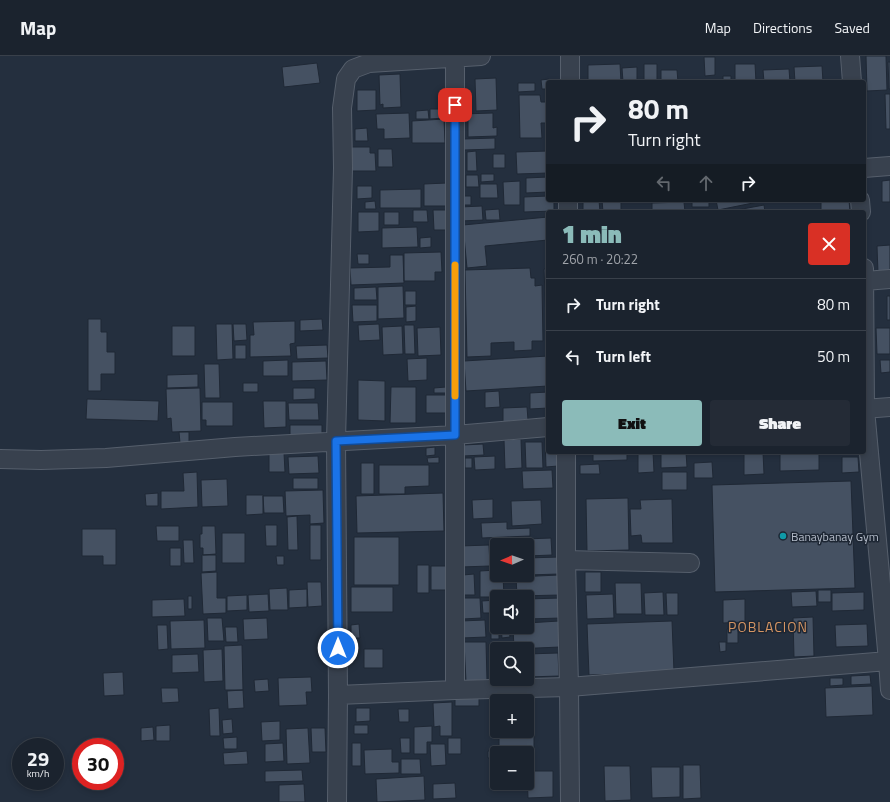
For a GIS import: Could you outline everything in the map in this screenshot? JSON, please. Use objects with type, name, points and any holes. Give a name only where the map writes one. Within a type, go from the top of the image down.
[{"type":"street","points":[[337,802],[338,695],[336,441],[343,168],[342,108],[346,78],[353,69],[369,63],[481,56]]},
{"type":"street","points":[[570,56],[570,80]]},
{"type":"street","points":[[850,56],[852,80]]},
{"type":"street","points":[[455,58],[455,690]]},
{"type":"street","points":[[866,168],[890,166]]},
{"type":"street","points":[[866,274],[890,279]]},
{"type":"street","points":[[866,409],[890,407]]},
{"type":"street","points":[[866,420],[890,690]]},
{"type":"street","points":[[0,459],[41,460],[106,458],[235,447],[455,435],[546,427]]},
{"type":"street","points":[[566,454],[566,560],[570,802]]},
{"type":"street","points":[[566,560],[690,563]]},
{"type":"street","points":[[338,695],[569,687],[888,661]]},
{"type":"building","points":[[866,56],[886,56],[887,90],[867,91]]},
{"type":"building","points":[[704,57],[715,57],[715,75],[705,76]]},
{"type":"building","points":[[888,62],[890,62],[890,89],[889,89]]},
{"type":"building","points":[[317,63],[320,83],[284,87],[282,67]]},
{"type":"building","points":[[620,64],[621,80],[588,80],[588,65]]},
{"type":"building","points":[[644,64],[657,64],[657,80],[644,80]]},
{"type":"building","points":[[735,64],[755,64],[756,80],[735,80]]},
{"type":"building","points":[[822,66],[823,80],[795,80],[794,67]]},
{"type":"building","points":[[637,67],[637,80],[623,80],[622,68]]},
{"type":"building","points":[[789,69],[790,80],[764,80],[763,70]]},
{"type":"building","points":[[661,70],[677,70],[678,80],[661,80]]},
{"type":"building","points":[[400,74],[401,107],[383,108],[383,104],[380,105],[379,75]]},
{"type":"building","points":[[723,76],[731,76],[731,80],[723,80]]},
{"type":"building","points":[[496,78],[497,110],[476,111],[475,79]]},
{"type":"building","points":[[549,79],[546,80],[546,89],[542,89],[541,80]]},
{"type":"building","points":[[518,83],[535,83],[535,91],[518,92]]},
{"type":"building","points":[[357,90],[376,90],[376,110],[357,111]]},
{"type":"building","points":[[460,90],[469,90],[470,108],[460,108]]},
{"type":"building","points":[[885,94],[890,94],[890,129],[886,129]]},
{"type":"building","points":[[519,95],[540,95],[541,102],[546,102],[546,123],[541,123],[542,138],[520,138]]},
{"type":"building","points":[[430,109],[445,109],[445,118],[430,119]]},
{"type":"building","points":[[428,110],[429,119],[416,119],[416,111]]},
{"type":"building","points":[[409,113],[410,138],[384,139],[384,129],[377,129],[376,114]]},
{"type":"building","points":[[493,113],[493,128],[497,127],[497,136],[468,137],[468,120],[462,121],[462,114]]},
{"type":"building","points":[[444,119],[445,143],[412,143],[412,121]]},
{"type":"building","points":[[367,128],[368,141],[355,141],[355,129]]},
{"type":"building","points":[[495,138],[495,149],[464,150],[463,139]]},
{"type":"building","points":[[351,147],[370,147],[370,153],[375,153],[376,171],[352,171]]},
{"type":"building","points":[[378,149],[392,149],[393,167],[378,167]]},
{"type":"building","points":[[476,151],[477,171],[467,171],[467,152]]},
{"type":"building","points":[[546,151],[546,173],[517,174],[516,152]]},
{"type":"building","points":[[493,154],[505,154],[505,168],[493,168]]},
{"type":"building","points":[[481,174],[494,174],[494,181],[481,182]]},
{"type":"building","points":[[466,175],[478,175],[479,187],[466,187]]},
{"type":"building","points":[[546,177],[546,192],[526,193],[526,178]]},
{"type":"building","points":[[890,180],[890,202],[882,202],[882,181]]},
{"type":"building","points":[[520,181],[520,205],[504,205],[503,182]]},
{"type":"building","points":[[447,183],[447,206],[424,206],[424,184]]},
{"type":"building","points":[[480,184],[497,184],[498,198],[480,198]]},
{"type":"building","points":[[357,186],[372,186],[372,198],[357,199]]},
{"type":"building","points":[[421,189],[421,208],[380,208],[380,190]]},
{"type":"building","points":[[460,196],[471,196],[471,205],[461,205]]},
{"type":"building","points":[[546,196],[546,202],[554,202],[554,210],[524,212],[524,197]]},
{"type":"building","points":[[375,201],[376,209],[365,209],[365,202]]},
{"type":"building","points":[[583,202],[599,202],[600,210],[583,210]]},
{"type":"building","points":[[602,202],[621,202],[621,210],[603,210]]},
{"type":"building","points":[[684,202],[685,210],[652,210],[652,203]]},
{"type":"building","points":[[692,202],[709,202],[709,207],[692,207]]},
{"type":"building","points":[[716,202],[758,202],[718,210]]},
{"type":"building","points":[[821,202],[849,202],[850,210],[821,210]]},
{"type":"building","points":[[764,205],[765,210],[737,210]]},
{"type":"building","points":[[482,206],[483,220],[461,221],[460,207]]},
{"type":"building","points":[[499,209],[500,220],[486,220],[485,210]]},
{"type":"building","points":[[413,210],[427,210],[428,222],[413,222]]},
{"type":"building","points":[[433,210],[447,210],[448,230],[434,230]]},
{"type":"building","points":[[358,212],[379,212],[379,231],[358,232]]},
{"type":"building","points":[[384,212],[399,212],[399,225],[384,225]]},
{"type":"building","points":[[546,217],[546,240],[485,246],[487,266],[467,268],[463,225]]},
{"type":"building","points":[[417,227],[418,247],[382,248],[382,228]]},
{"type":"building","points":[[431,237],[431,247],[420,248],[420,238]]},
{"type":"building","points":[[890,245],[890,273],[878,273],[877,246]]},
{"type":"building","points":[[441,252],[442,272],[435,272],[435,281],[404,281],[404,253]]},
{"type":"building","points":[[357,254],[369,254],[369,264],[358,264]]},
{"type":"building","points":[[390,255],[403,255],[404,283],[351,285],[350,268],[390,267]]},
{"type":"building","points":[[530,268],[531,278],[535,278],[535,286],[542,285],[543,341],[532,341],[532,350],[514,351],[514,342],[491,343],[491,356],[467,357],[465,270]]},
{"type":"building","points":[[544,269],[546,269],[546,320]]},
{"type":"building","points":[[403,286],[404,318],[378,319],[378,287]]},
{"type":"building","points":[[376,287],[377,300],[354,300],[354,288]]},
{"type":"building","points":[[405,291],[416,291],[416,305],[405,305]]},
{"type":"building","points":[[887,296],[890,296],[890,320],[887,320]]},
{"type":"building","points":[[352,305],[377,305],[377,321],[353,322]]},
{"type":"building","points":[[416,306],[416,321],[406,322],[406,307]]},
{"type":"building","points":[[88,319],[101,319],[101,332],[107,332],[107,352],[115,352],[115,374],[101,374],[101,391],[88,391]]},
{"type":"building","points":[[322,319],[323,330],[300,331],[300,320]]},
{"type":"building","points":[[295,321],[295,343],[290,344],[291,356],[250,357],[250,335],[254,335],[253,322]]},
{"type":"building","points":[[216,324],[232,324],[233,359],[217,360]]},
{"type":"building","points":[[233,324],[246,324],[247,340],[234,341]]},
{"type":"building","points":[[379,324],[380,340],[359,341],[358,325]]},
{"type":"building","points":[[404,325],[414,325],[415,354],[405,354]]},
{"type":"building","points":[[172,326],[195,326],[195,356],[172,356]]},
{"type":"building","points":[[402,326],[403,354],[383,355],[382,327]]},
{"type":"building","points":[[440,327],[441,355],[418,356],[417,328]]},
{"type":"building","points":[[876,328],[890,328],[890,354],[877,354]]},
{"type":"building","points":[[235,345],[246,345],[246,359],[235,359]]},
{"type":"building","points":[[327,345],[328,358],[297,359],[296,346]]},
{"type":"building","points":[[546,356],[546,386],[466,391],[464,361]]},
{"type":"building","points":[[427,358],[427,380],[408,381],[407,359]]},
{"type":"building","points":[[288,360],[288,376],[263,376],[263,361]]},
{"type":"building","points":[[880,360],[890,360],[890,372],[881,373]]},
{"type":"building","points":[[326,361],[327,380],[292,381],[292,362]]},
{"type":"building","points":[[204,364],[219,364],[220,398],[205,398]]},
{"type":"building","points":[[198,374],[198,387],[167,388],[167,375]]},
{"type":"building","points":[[358,380],[385,381],[385,421],[358,420]]},
{"type":"building","points":[[243,383],[258,383],[258,392],[243,392]]},
{"type":"building","points":[[391,387],[416,387],[416,423],[390,423]]},
{"type":"building","points":[[446,387],[446,393],[434,393],[434,388]]},
{"type":"building","points":[[200,388],[201,431],[172,432],[171,418],[167,419],[166,389]]},
{"type":"building","points":[[293,388],[315,388],[315,399],[293,400]]},
{"type":"building","points":[[499,391],[500,407],[485,408],[485,392]]},
{"type":"building","points":[[546,392],[546,408],[530,409],[530,393]]},
{"type":"building","points":[[426,395],[449,395],[450,413],[426,413]]},
{"type":"building","points":[[87,399],[159,401],[158,421],[86,419]]},
{"type":"building","points":[[263,401],[286,401],[286,427],[264,428]]},
{"type":"building","points":[[202,402],[233,402],[233,426],[206,426],[206,420],[202,420]]},
{"type":"building","points":[[288,403],[318,403],[319,420],[289,420]]},
{"type":"building","points":[[527,407],[528,420],[503,422],[503,408]]},
{"type":"building","points":[[290,425],[322,425],[322,438],[290,439]]},
{"type":"building","points":[[179,432],[189,432],[189,442],[180,443]]},
{"type":"building","points":[[545,438],[546,454],[557,454],[558,466],[546,467]]},
{"type":"building","points":[[521,439],[522,468],[505,469],[504,440]]},
{"type":"building","points":[[525,442],[542,442],[543,468],[526,468]]},
{"type":"building","points":[[483,444],[484,455],[463,456],[463,445]]},
{"type":"building","points":[[435,447],[435,455],[426,456],[426,448]]},
{"type":"building","points":[[284,453],[285,472],[269,472],[269,454]]},
{"type":"building","points":[[593,454],[627,454],[627,460],[593,461]]},
{"type":"building","points":[[638,454],[653,454],[654,472],[638,473]]},
{"type":"building","points":[[661,454],[686,454],[687,467],[661,468]]},
{"type":"building","points":[[744,454],[763,454],[764,474],[744,475]]},
{"type":"building","points":[[780,454],[819,454],[819,470],[780,471]]},
{"type":"building","points":[[318,456],[319,473],[289,474],[288,457]]},
{"type":"building","points":[[495,456],[495,469],[475,470],[474,457]]},
{"type":"building","points":[[439,457],[439,463],[428,463],[427,458]]},
{"type":"building","points":[[842,457],[858,457],[859,472],[842,473]]},
{"type":"building","points":[[465,458],[472,458],[472,468],[465,468]]},
{"type":"building","points":[[712,462],[713,478],[694,478],[694,463]]},
{"type":"building","points":[[361,463],[374,463],[374,494],[361,494]]},
{"type":"building","points":[[599,464],[600,474],[580,474],[580,465]]},
{"type":"building","points":[[379,465],[429,465],[429,486],[405,487],[405,494],[379,494]]},
{"type":"building","points":[[552,470],[553,488],[523,489],[522,471]]},
{"type":"building","points":[[197,472],[198,507],[161,509],[161,491],[184,491],[183,473]]},
{"type":"building","points":[[662,472],[687,472],[687,490],[662,490]]},
{"type":"building","points":[[293,478],[318,478],[318,489],[293,489]]},
{"type":"building","points":[[227,479],[228,506],[202,507],[201,480]]},
{"type":"building","name":"Banaybanay Gym","points":[[851,481],[855,588],[715,592],[712,485]]},
{"type":"building","points":[[323,490],[324,523],[310,524],[310,515],[286,516],[285,491]]},
{"type":"building","points":[[158,493],[158,506],[146,506],[145,494]]},
{"type":"building","points":[[443,493],[444,531],[357,533],[356,496]]},
{"type":"building","points":[[246,495],[263,495],[263,514],[246,515]]},
{"type":"building","points":[[263,496],[283,496],[284,513],[264,513]]},
{"type":"building","points":[[628,498],[629,550],[587,551],[586,499]]},
{"type":"building","points":[[493,499],[493,518],[473,519],[472,500]]},
{"type":"building","points":[[672,499],[673,543],[642,543],[641,535],[631,536],[630,509],[641,509],[640,500]]},
{"type":"building","points":[[541,500],[542,524],[512,526],[511,501]]},
{"type":"building","points":[[297,516],[298,550],[288,550],[287,517]]},
{"type":"building","points":[[507,522],[507,529],[530,528],[530,536],[482,538],[481,523]]},
{"type":"building","points":[[265,525],[277,525],[277,546],[266,546]]},
{"type":"building","points":[[310,525],[321,525],[321,560],[310,560]]},
{"type":"building","points":[[156,526],[179,526],[179,541],[157,541]]},
{"type":"building","points":[[202,526],[215,526],[216,554],[203,555],[203,548],[200,548],[200,534],[202,534]]},
{"type":"building","points":[[82,529],[116,529],[116,565],[103,565],[103,556],[82,556]]},
{"type":"building","points":[[222,533],[245,533],[245,563],[222,563]]},
{"type":"building","points":[[354,537],[399,537],[399,585],[354,585]]},
{"type":"building","points":[[551,538],[552,555],[534,556],[534,539]]},
{"type":"building","points":[[183,540],[193,540],[194,563],[184,563]]},
{"type":"building","points":[[489,545],[490,566],[461,567],[460,546]]},
{"type":"building","points":[[170,548],[181,548],[181,566],[170,566]]},
{"type":"building","points":[[202,555],[216,555],[216,571],[202,572]]},
{"type":"building","points":[[276,556],[284,556],[284,565],[277,565]]},
{"type":"building","points":[[559,557],[559,574],[534,575],[534,558]]},
{"type":"building","points":[[417,565],[429,565],[429,593],[417,593]]},
{"type":"building","points":[[431,566],[448,566],[448,590],[431,590]]},
{"type":"building","points":[[490,570],[490,582],[503,582],[504,590],[490,590],[490,597],[480,597],[480,571]]},
{"type":"building","points":[[217,572],[217,598],[226,598],[226,613],[203,614],[201,573]]},
{"type":"building","points":[[585,572],[601,572],[601,592],[585,592]]},
{"type":"building","points":[[474,574],[475,595],[464,595],[463,575]]},
{"type":"building","points":[[559,575],[560,595],[534,596],[534,590],[517,590],[516,582],[534,582],[534,576]]},
{"type":"building","points":[[307,582],[321,582],[322,606],[308,607]]},
{"type":"building","points":[[615,583],[641,583],[642,614],[616,614]]},
{"type":"building","points":[[351,587],[393,587],[393,612],[351,612]]},
{"type":"building","points":[[287,588],[288,610],[270,610],[269,589]]},
{"type":"building","points":[[307,589],[307,607],[289,608],[289,590]]},
{"type":"building","points":[[818,590],[831,590],[831,602],[818,602]]},
{"type":"building","points":[[816,591],[817,606],[792,607],[791,592]]},
{"type":"building","points":[[663,592],[664,615],[645,615],[644,593]]},
{"type":"building","points":[[864,592],[864,610],[832,611],[832,593]]},
{"type":"building","points":[[666,593],[678,593],[678,615],[667,615]]},
{"type":"building","points":[[268,594],[269,611],[249,612],[248,595]]},
{"type":"building","points":[[613,594],[614,618],[587,619],[586,595]]},
{"type":"building","points":[[247,595],[247,610],[227,611],[227,596]]},
{"type":"building","points":[[188,596],[192,596],[192,609],[188,609]]},
{"type":"building","points":[[462,598],[480,598],[481,618],[463,619]]},
{"type":"building","points":[[560,598],[561,618],[534,619],[534,599]]},
{"type":"building","points":[[184,599],[185,616],[152,617],[152,600]]},
{"type":"building","points":[[745,599],[745,622],[723,623],[723,600]]},
{"type":"building","points":[[490,600],[490,613],[483,613],[482,601]]},
{"type":"building","points":[[813,617],[814,656],[794,657],[793,618]]},
{"type":"building","points":[[207,618],[222,618],[224,641],[208,641]]},
{"type":"building","points":[[267,618],[268,639],[244,640],[243,619]]},
{"type":"building","points":[[204,620],[205,648],[171,649],[170,621]]},
{"type":"building","points":[[485,620],[486,637],[462,638],[461,621]]},
{"type":"building","points":[[559,621],[560,647],[534,648],[534,642],[514,642],[513,634],[534,634],[534,623]]},
{"type":"building","points":[[672,621],[674,672],[589,675],[587,624]]},
{"type":"building","points":[[359,624],[360,638],[351,638],[351,625]]},
{"type":"building","points":[[867,624],[868,646],[836,647],[835,625]]},
{"type":"building","points":[[157,625],[167,625],[168,649],[158,650]]},
{"type":"building","points":[[225,627],[237,627],[238,642],[226,642]]},
{"type":"building","points":[[738,628],[738,643],[727,643],[727,629]]},
{"type":"building","points":[[491,634],[499,634],[499,639],[491,639]]},
{"type":"building","points":[[502,634],[510,634],[510,637],[502,638]]},
{"type":"building","points":[[464,642],[486,642],[487,680],[466,681]]},
{"type":"building","points":[[719,642],[726,642],[726,651],[720,652]]},
{"type":"building","points":[[242,645],[243,690],[225,690],[224,646]]},
{"type":"building","points":[[222,649],[223,681],[204,682],[203,650]]},
{"type":"building","points":[[364,649],[383,649],[383,668],[364,668]]},
{"type":"building","points":[[558,653],[559,676],[534,677],[534,654]]},
{"type":"building","points":[[198,654],[199,672],[172,673],[172,655]]},
{"type":"building","points":[[123,672],[124,695],[104,696],[103,673]]},
{"type":"building","points":[[870,675],[871,684],[851,685],[851,676]]},
{"type":"building","points":[[311,677],[312,692],[306,692],[307,705],[279,706],[278,678]]},
{"type":"building","points":[[830,678],[843,678],[843,685],[830,686]]},
{"type":"building","points":[[268,679],[269,691],[255,692],[254,680]]},
{"type":"building","points":[[872,686],[873,715],[826,717],[825,688]]},
{"type":"building","points":[[161,688],[178,688],[179,702],[162,703]]},
{"type":"building","points":[[243,690],[244,708],[228,709],[227,691]]},
{"type":"building","points":[[455,696],[479,696],[479,706],[455,706]]},
{"type":"building","points":[[452,702],[452,736],[440,736],[440,726],[434,727],[433,703]]},
{"type":"building","points":[[219,708],[220,736],[210,736],[209,709]]},
{"type":"building","points":[[356,708],[370,708],[370,721],[356,722]]},
{"type":"building","points":[[398,709],[409,709],[409,722],[399,722]]},
{"type":"building","points":[[232,719],[233,733],[223,734],[222,720]]},
{"type":"building","points":[[280,721],[280,740],[262,741],[261,722]]},
{"type":"building","points":[[170,725],[170,741],[156,741],[156,726]]},
{"type":"building","points":[[354,725],[368,725],[368,734],[354,734]]},
{"type":"building","points":[[432,726],[432,742],[427,742],[427,754],[414,754],[414,727]]},
{"type":"building","points":[[153,727],[154,740],[141,741],[141,728]]},
{"type":"building","points":[[308,728],[310,763],[287,764],[286,729]]},
{"type":"building","points":[[311,728],[325,728],[326,752],[312,752]]},
{"type":"building","points":[[237,737],[237,749],[224,749],[223,738]]},
{"type":"building","points":[[400,738],[410,738],[410,753],[401,753]]},
{"type":"building","points":[[448,738],[461,738],[461,754],[448,754]]},
{"type":"building","points":[[499,738],[534,738],[534,746],[499,746]]},
{"type":"building","points":[[283,743],[284,761],[265,762],[265,744]]},
{"type":"building","points":[[352,743],[361,743],[361,766],[352,766]]},
{"type":"building","points":[[430,744],[445,744],[446,765],[431,766]]},
{"type":"building","points":[[392,749],[392,762],[399,762],[399,773],[365,774],[364,750]]},
{"type":"building","points":[[247,751],[248,764],[224,765],[223,753]]},
{"type":"building","points":[[488,751],[490,751],[490,758],[488,758]]},
{"type":"building","points":[[401,759],[420,759],[421,774],[401,774]]},
{"type":"building","points":[[683,765],[700,765],[701,798],[683,799]]},
{"type":"building","points":[[604,766],[630,766],[631,800],[605,801]]},
{"type":"building","points":[[651,767],[680,767],[680,797],[652,798]]},
{"type":"building","points":[[302,770],[303,781],[265,782],[265,771]]},
{"type":"building","points":[[534,771],[553,771],[553,797],[528,798],[528,790],[534,790]]},
{"type":"building","points":[[424,776],[425,800],[377,802],[376,779]]},
{"type":"building","points":[[455,783],[456,798],[433,799],[433,784]]},
{"type":"building","points":[[304,784],[305,802],[279,802],[279,785]]},
{"type":"slow traffic","points":[[455,265],[455,396]]},
{"type":"place","name":"Banaybanay Gym","points":[[783,536]]},
{"type":"district","name":"POBLACION","points":[[768,626]]},
{"type":"route","points":[[338,648],[336,441],[455,435],[455,105]]}]
